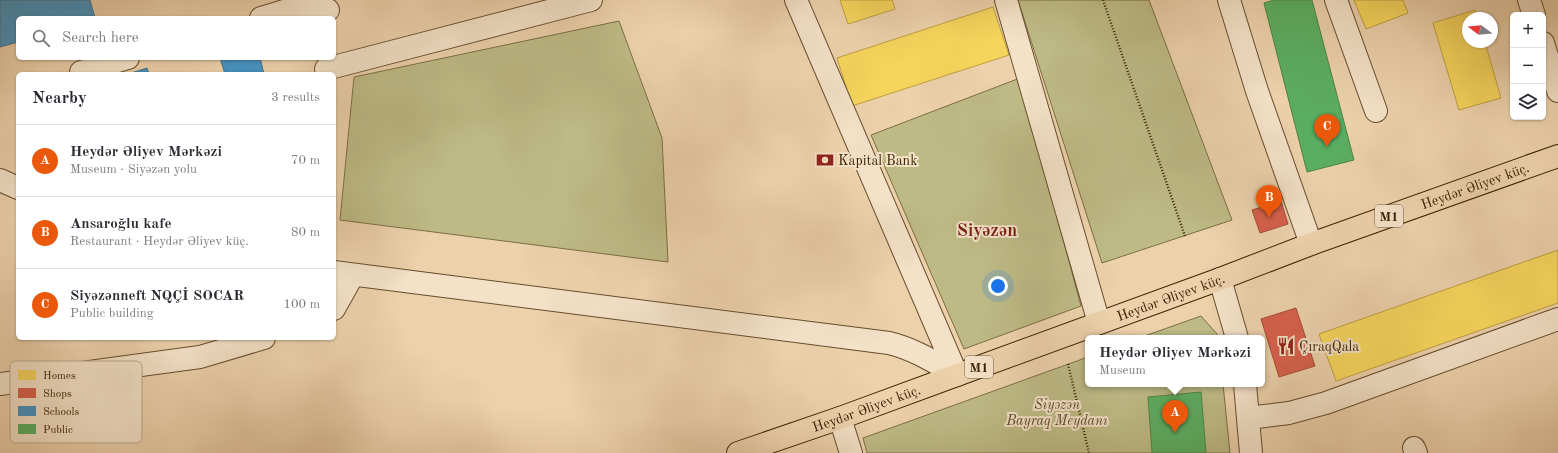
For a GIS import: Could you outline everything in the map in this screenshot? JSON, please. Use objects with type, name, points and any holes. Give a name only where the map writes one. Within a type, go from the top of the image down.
[{"type":"main road","name":"Heydər Əliyev küç.","points":[[738,453],[840,418],[957,374],[1220,280],[1311,244],[1558,156]]},
{"type":"street","points":[[326,67],[591,0]]},
{"type":"street","points":[[796,0],[957,374]]},
{"type":"street","points":[[1006,0],[1100,323]]},
{"type":"street","points":[[1229,0],[1257,91],[1311,244]]},
{"type":"street","points":[[1336,0],[1376,111]]},
{"type":"street","points":[[1529,0],[1533,12]]},
{"type":"street","points":[[266,16],[294,4],[329,9]]},
{"type":"street","points":[[1544,48],[1558,91]]},
{"type":"street","points":[[81,72],[121,60]]},
{"type":"street","points":[[0,180],[16,187]]},
{"type":"street","points":[[336,301],[343,274],[889,343],[906,347],[957,374]]},
{"type":"street","points":[[1220,280],[1236,335]]},
{"type":"street","points":[[1248,418],[1289,413],[1326,403],[1558,319]]},
{"type":"street","points":[[142,365],[200,357],[257,340]]},
{"type":"street","points":[[0,384],[10,383]]},
{"type":"street","points":[[1245,387],[1251,453]]},
{"type":"street","points":[[840,418],[851,453]]},
{"type":"path","points":[[1103,0],[1185,236]]},
{"type":"path","points":[[1068,364],[1089,453]]},
{"type":"green space","points":[[1018,0],[1149,0],[1232,220],[1102,263]]},
{"type":"green space","points":[[619,21],[662,138],[668,262],[340,220],[354,77]]},
{"type":"green space","points":[[1020,78],[1081,306],[964,349],[871,135]]},
{"type":"green space","points":[[1201,316],[1217,334],[1217,335],[1147,335]]},
{"type":"green space","name":"Siyəzən Bayraq Meydanı","points":[[1085,358],[1085,387],[1223,387],[1230,453],[867,453],[863,438]]},
{"type":"building: Homes","points":[[840,0],[892,0],[895,9],[848,24]]},
{"type":"building: Homes","points":[[1354,0],[1403,0],[1408,13],[1366,29]]},
{"type":"building: Homes","points":[[993,7],[1009,55],[852,106],[837,58]]},
{"type":"building: Homes","points":[[1462,14],[1462,48],[1487,48],[1501,98],[1459,110],[1433,23]]},
{"type":"building: Homes","points":[[1558,250],[1558,303],[1336,381],[1319,334]]},
{"type":"building: Shops","points":[[1281,201],[1288,224],[1260,233],[1252,210]]},
{"type":"building: Shops","points":[[1296,308],[1315,366],[1279,377],[1261,319]]},
{"type":"building: Schools","points":[[0,0],[90,0],[94,16],[16,16],[16,43],[0,47]]},
{"type":"building: Schools","points":[[221,60],[260,60],[264,72],[224,72]]},
{"type":"building: Schools","points":[[147,68],[148,72],[134,72]]},
{"type":"building: Public","points":[[1274,0],[1312,0],[1354,160],[1307,172],[1264,3]]},
{"type":"building: Public","points":[[1201,392],[1206,453],[1152,453],[1148,397]]},
{"type":"place","name":"Siyəzənneft NQÇİ SOCAR","points":[[1327,147]]},
{"type":"place","name":"Kapital Bank","points":[[825,160]]},
{"type":"place","name":"Ansaroğlu kafe","points":[[1269,218]]},
{"type":"place","name":"ÇıraqQala","points":[[1286,346]]},
{"type":"place","name":"Heydər Əliyev Mərkəzi","points":[[1175,433]]},
{"type":"district","name":"Siyəzən","points":[[987,230]]}]
